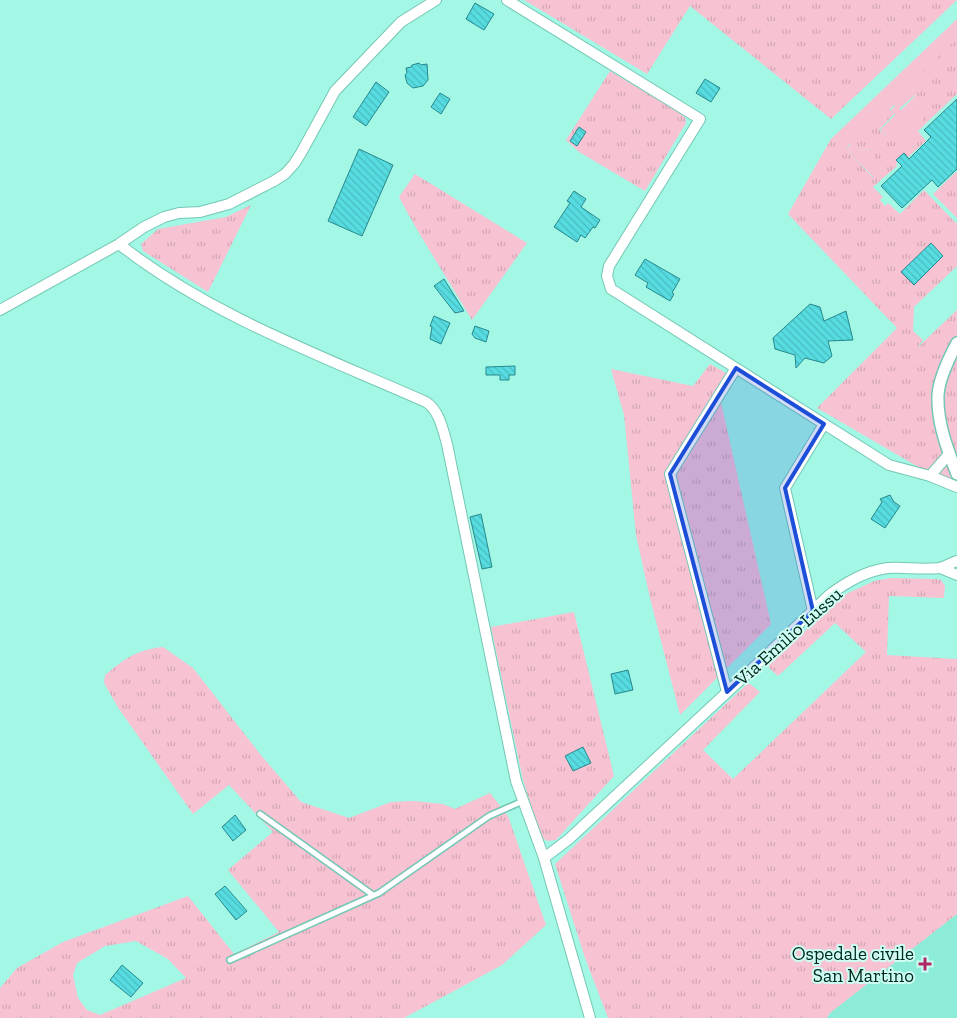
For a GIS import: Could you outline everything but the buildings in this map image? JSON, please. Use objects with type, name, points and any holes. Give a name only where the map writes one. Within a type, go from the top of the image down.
[{"type":"street","points":[[0,310],[164,217],[200,212],[229,204],[285,174],[301,153],[335,91],[401,22],[436,0]]},
{"type":"street","points":[[507,0],[700,119],[609,266],[607,276],[611,289],[890,465],[930,476],[957,487]]},
{"type":"street","points":[[119,244],[143,263],[209,304],[426,402],[433,408],[443,429],[496,692],[516,781],[544,858],[590,1018]]},
{"type":"street","points":[[957,343],[938,393],[939,416],[949,454],[957,474]]},
{"type":"street","points":[[727,692],[670,474],[736,368]]},
{"type":"street","points":[[814,611],[784,488],[824,424]]},
{"type":"street","points":[[930,476],[949,454]]},
{"type":"street","name":"Via Emilio Lussu","points":[[544,858],[569,838],[829,595],[860,575],[888,568],[940,568],[957,561]]},
{"type":"street","name":"Via Emilio Lussu","points":[[940,568],[957,575]]},
{"type":"lane","points":[[230,960],[373,895],[490,816],[523,800]]},
{"type":"lane","points":[[260,814],[373,895]]},
{"type":"highlighted area","points":[[736,368],[824,424],[785,488],[813,611],[727,692],[670,474]]},
{"type":"shaded area","name":"Ospedale civile San Martino","points":[[957,914],[957,1018],[827,1018],[830,1013]]},
{"type":"green space","points":[[524,0],[957,0],[831,119],[690,6],[647,74]]},
{"type":"green space","points":[[957,19],[957,94],[918,131],[926,141],[908,157],[905,154],[896,164],[897,166],[873,187],[883,197],[880,200],[885,206],[888,203],[900,214],[924,190],[957,224],[957,266],[914,307],[913,331],[923,340],[917,348],[957,310],[957,493],[951,486],[817,408],[897,328],[788,214],[831,139]],"holes":[[[915,95],[917,97],[886,135],[879,130],[894,114],[890,109],[894,105],[899,109]],[[850,144],[855,149],[874,150],[873,168],[878,173],[873,178],[846,149]]]},
{"type":"green space","points":[[957,21],[957,39],[842,149],[833,139]]},
{"type":"green space","points":[[610,71],[685,117],[686,123],[645,191],[579,152],[566,140]]},
{"type":"green space","points":[[917,94],[923,104],[924,114],[922,123],[916,130],[908,135],[899,137],[890,136],[880,130],[895,115],[891,110],[896,105],[901,110]]},
{"type":"green space","points":[[852,144],[856,149],[875,150],[874,168],[880,174],[875,179],[846,149]]},
{"type":"green space","points":[[957,172],[957,218],[933,194]]},
{"type":"green space","points":[[415,174],[527,243],[472,320],[425,244],[399,197]]},
{"type":"green space","points":[[251,205],[208,292],[143,251],[141,244],[158,229],[226,217]]},
{"type":"green space","points":[[710,364],[733,377],[720,398],[771,624],[680,715],[636,535],[624,415],[611,369],[693,386]]},
{"type":"green space","points":[[891,578],[936,579],[941,580],[945,586],[944,598],[889,596],[887,655],[957,659],[957,914],[830,1013],[827,1018],[608,1018],[585,958],[555,864],[747,684],[750,684],[760,692],[703,750],[733,779],[866,652],[835,623],[778,676],[769,668],[769,664],[844,595],[874,581]]},
{"type":"green space","points":[[574,612],[614,776],[556,840],[547,841],[541,837],[523,780],[491,627]]},
{"type":"green space","points":[[163,647],[193,668],[260,754],[301,802],[349,818],[391,802],[414,801],[443,804],[455,809],[490,793],[508,816],[546,925],[502,965],[404,1018],[0,1018],[0,988],[17,968],[63,942],[188,896],[234,954],[279,932],[228,870],[273,832],[229,785],[193,814],[119,709],[104,683],[105,675],[132,656],[146,650]],"holes":[[[136,941],[168,959],[186,978],[100,1015],[87,1010],[78,998],[73,975],[77,963],[105,946]]]},
{"type":"place","name":"Ospedale civile San Martino","points":[[925,964]]}]
